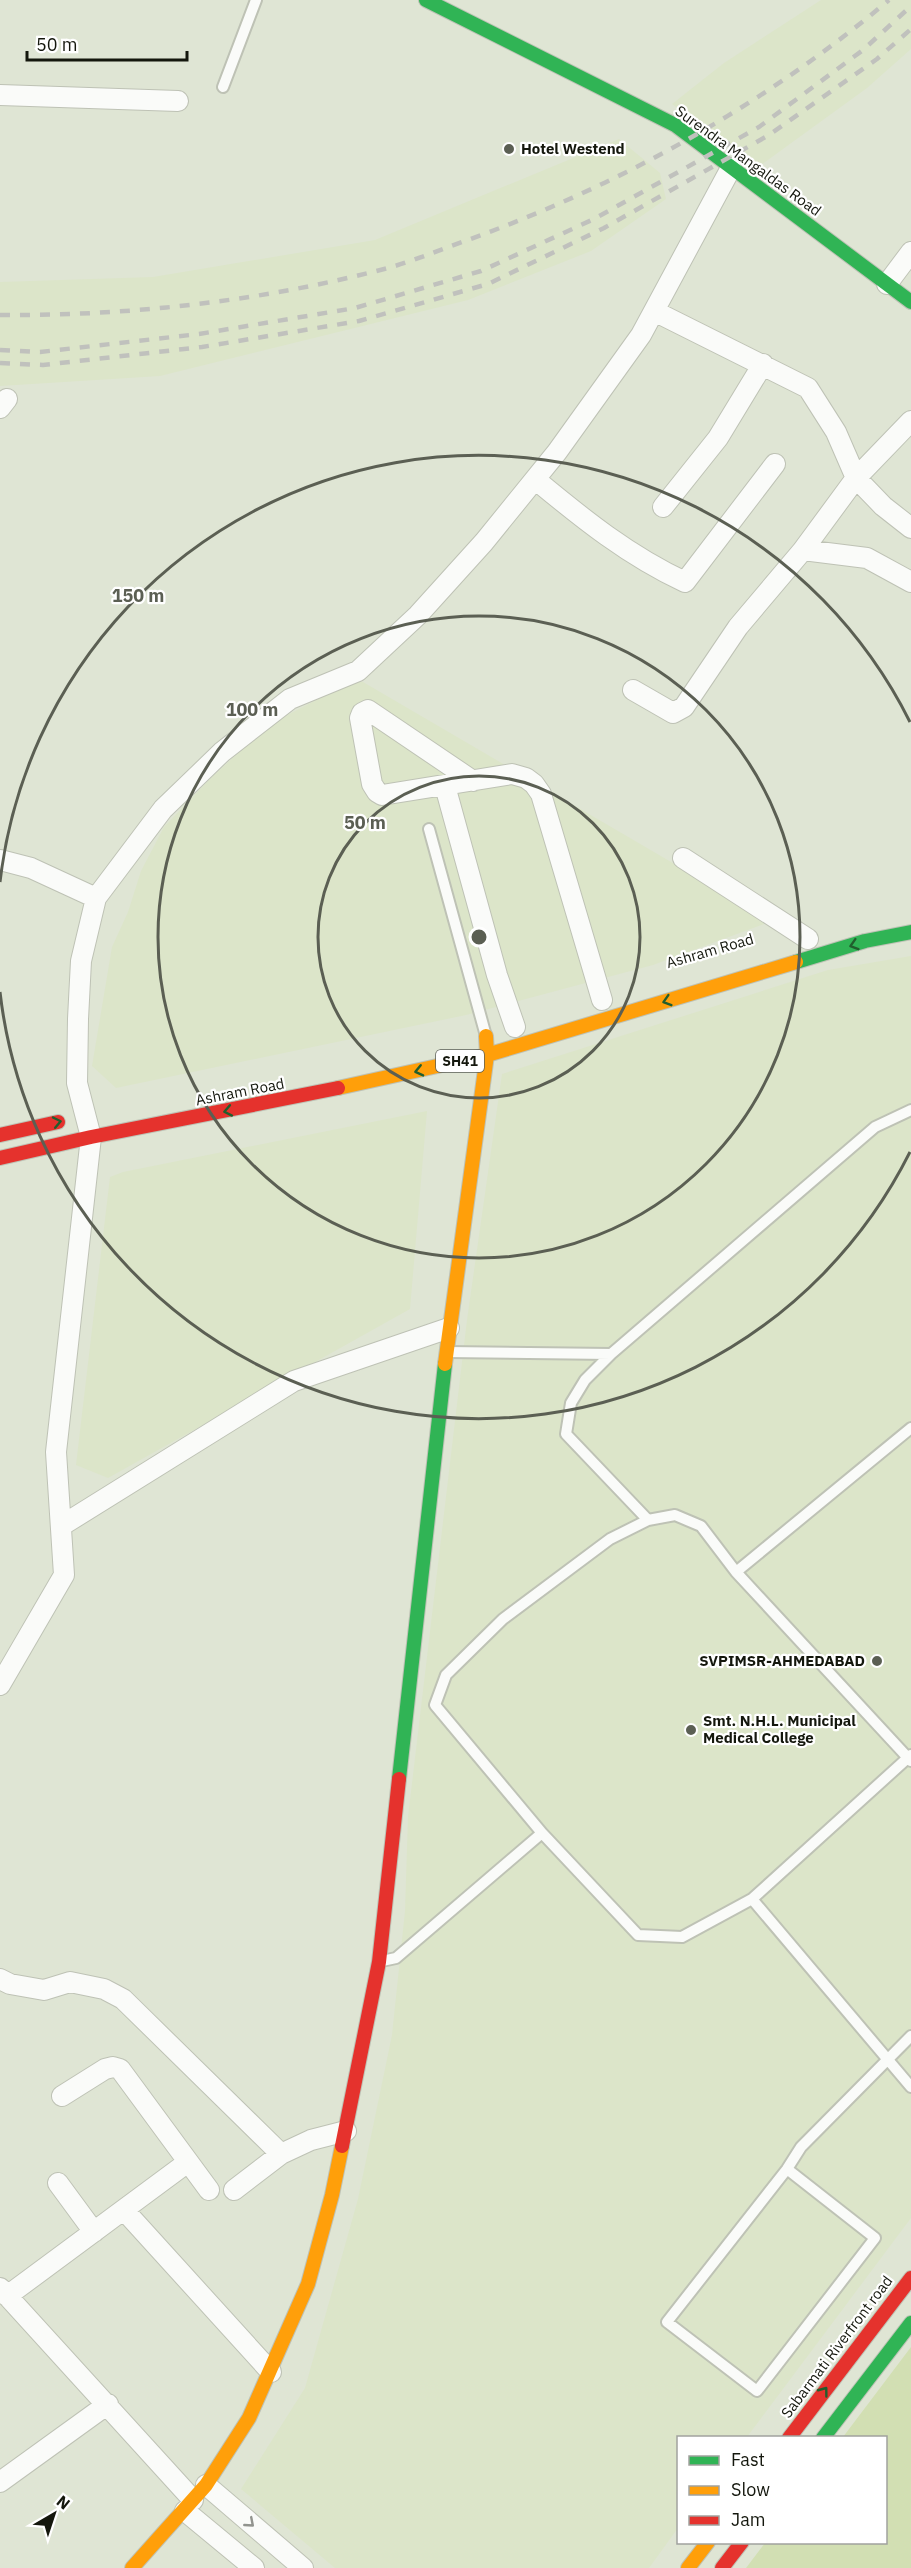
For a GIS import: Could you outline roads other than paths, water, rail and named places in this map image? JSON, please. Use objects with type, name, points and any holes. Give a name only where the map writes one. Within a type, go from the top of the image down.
[{"type":"street","name":"Surendra Mangaldas Road","points":[[426,0],[675,125],[911,302]]},
{"type":"street","points":[[0,95],[178,101]]},
{"type":"street","points":[[0,1686],[64,1575],[56,1452],[92,1137],[76,1083],[81,960],[96,898],[163,808],[214,760],[290,699],[358,671],[418,615],[536,480],[656,312],[731,168]]},
{"type":"street","points":[[887,284],[911,252]]},
{"type":"street","points":[[656,312],[807,388],[836,432],[856,478],[883,506],[911,528]]},
{"type":"street","points":[[663,507],[718,438],[763,364]]},
{"type":"street","points":[[633,690],[674,713],[684,707],[738,627],[803,550],[856,478],[911,422]]},
{"type":"street","points":[[536,480],[595,529],[653,567],[685,582],[775,464]]},
{"type":"street","points":[[803,550],[867,558],[911,582]]},
{"type":"street","points":[[472,781],[368,710],[364,710],[360,718],[372,783],[376,792],[387,795],[517,775],[534,784],[541,794],[604,999]]},
{"type":"street","points":[[445,786],[497,975],[520,1025],[470,1040]]},
{"type":"street","points":[[683,858],[813,938]]},
{"type":"street","points":[[0,860],[30,868],[96,898]]},
{"type":"street","name":"Ashram Road","points":[[0,1158],[92,1137],[354,1085],[487,1055],[854,945],[911,932]]},
{"type":"street","points":[[788,945],[813,938]]},
{"type":"street","points":[[132,2568],[206,2485],[249,2418],[308,2284],[332,2195],[379,1962],[449,1328],[487,1055],[486,1036]]},
{"type":"street","points":[[0,1135],[84,1116],[104,1114]]},
{"type":"street","points":[[61,1526],[294,1381],[449,1328]]},
{"type":"street","points":[[0,1979],[10,1984],[44,1990],[70,1982],[104,1989],[123,1999],[281,2154]]},
{"type":"street","points":[[62,2096],[105,2068],[120,2069],[209,2190]]},
{"type":"street","points":[[234,2190],[281,2154],[311,2140],[346,2132]]},
{"type":"street","points":[[188,2162],[94,2232],[4,2292],[108,2404],[189,2505],[254,2568]]},
{"type":"street","points":[[58,2183],[94,2232]]},
{"type":"street","points":[[124,2210],[271,2372]]},
{"type":"street","name":"Sabarmati Riverfront road","points":[[791,2436],[911,2278]]},
{"type":"street","points":[[825,2436],[911,2323]]},
{"type":"street","points":[[0,2482],[108,2404]]},
{"type":"street","points":[[206,2485],[303,2568]]},
{"type":"street","points":[[688,2568],[706,2544]]},
{"type":"street","points":[[722,2568],[740,2544]]},
{"type":"lane","points":[[223,87],[256,0]]},
{"type":"lane","points":[[429,829],[486,1036]]},
{"type":"lane","points":[[648,1520],[566,1434],[571,1403],[585,1380],[611,1354],[875,1127],[911,1110]]},
{"type":"lane","points":[[447,1352],[611,1354]]},
{"type":"lane","points":[[736,1572],[911,1428]]},
{"type":"lane","points":[[675,1515],[701,1526],[736,1572],[910,1758],[752,1899],[682,1937],[638,1935],[542,1833],[435,1705],[446,1675],[503,1619],[610,1539],[648,1520],[675,1515]]},
{"type":"lane","points":[[379,1962],[396,1958],[542,1833]]},
{"type":"lane","points":[[752,1899],[911,2087]]},
{"type":"lane","points":[[787,2169],[875,2238],[757,2391],[667,2322],[787,2169],[801,2147],[911,2036]]},
{"type":"railway","points":[[0,315],[98,313],[245,298],[341,280],[416,259],[520,220],[576,196],[686,140],[791,75],[889,0]]},
{"type":"railway","points":[[0,350],[40,352],[199,334],[355,308],[481,271],[594,219],[759,127],[863,50],[911,6]]},
{"type":"railway","points":[[0,363],[43,365],[202,347],[359,321],[488,284],[604,228],[769,135],[877,59],[911,29]]},
{"type":"place","name":"Hotel Westend","points":[[509,149]]},
{"type":"place","name":"SVPIMSR-AHMEDABAD","points":[[877,1661]]},
{"type":"place","name":"Smt. N.H.L. Municipal Medical College","points":[[691,1730]]}]
